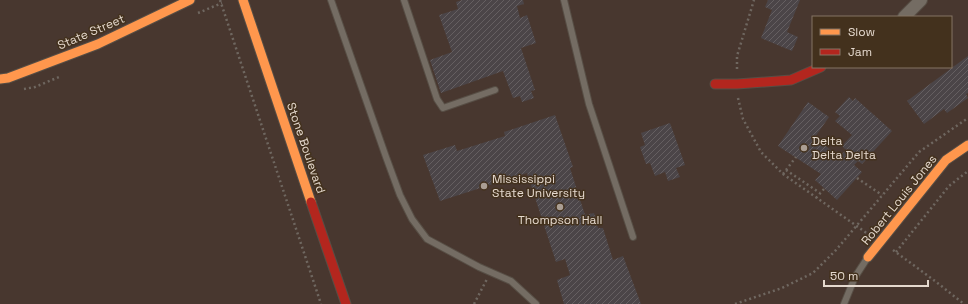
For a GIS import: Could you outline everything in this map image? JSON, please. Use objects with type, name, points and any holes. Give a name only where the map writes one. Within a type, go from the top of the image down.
[{"type":"street","name":"State Street","points":[[0,79],[8,78],[98,44],[190,0]]},
{"type":"street","name":"Stone Boulevard","points":[[243,0],[346,304]]},
{"type":"street","points":[[905,16],[921,0]]},
{"type":"street","points":[[715,84],[791,80],[819,68]]},
{"type":"street","name":"Robert Louis Jones","points":[[868,258],[946,160],[968,145]]},
{"type":"lane","points":[[331,0],[400,195],[412,219],[427,239],[490,272],[511,281],[536,304]]},
{"type":"lane","points":[[404,0],[437,99],[443,108],[494,90]]},
{"type":"lane","points":[[564,0],[589,104],[633,237]]},
{"type":"lane","points":[[844,304],[855,277],[868,258]]},
{"type":"path","points":[[220,0],[321,304]]},
{"type":"path","points":[[754,0],[737,56],[736,92],[743,119],[761,152],[783,174],[856,226],[896,252],[964,304]]},
{"type":"path","points":[[735,304],[782,288],[813,273],[856,226],[919,152],[968,118]]},
{"type":"path","points":[[783,174],[796,157]]},
{"type":"path","points":[[786,170],[820,193]]},
{"type":"path","points":[[896,252],[949,186],[968,171]]},
{"type":"path","points":[[857,178],[882,195]]},
{"type":"path","points":[[816,198],[824,189]]},
{"type":"path","points":[[474,304],[490,272]]},
{"type":"shaded area","name":"Mississippi State University","points":[[0,0],[968,0],[968,304],[0,304]]},
{"type":"building","points":[[462,0],[523,0],[524,4],[517,6],[520,18],[527,15],[536,43],[521,48],[535,90],[531,91],[534,98],[522,102],[520,96],[513,98],[503,71],[441,93],[430,60],[452,52],[439,15],[458,9],[456,2]]},
{"type":"building","points":[[768,0],[800,0],[787,32],[798,37],[792,51],[761,38],[772,10],[765,7]]},
{"type":"building","points":[[968,56],[968,93],[966,94],[968,98],[947,113],[944,109],[924,124],[907,101]]},
{"type":"building","name":"Delta Delta Delta","points":[[849,97],[853,101],[855,98],[892,131],[862,164],[858,161],[854,165],[862,172],[837,200],[815,180],[821,174],[778,146],[808,102],[829,117],[815,137],[839,157],[846,150],[842,146],[852,135],[835,121],[840,116],[835,112]]},
{"type":"building","name":"Thompson Hall","points":[[555,115],[573,167],[570,168],[585,215],[594,213],[598,228],[603,228],[613,260],[623,256],[641,304],[564,304],[557,280],[570,275],[565,259],[556,262],[527,173],[440,201],[423,155],[455,145],[457,151],[505,136],[504,132]]},
{"type":"building","points":[[670,123],[685,165],[676,168],[680,177],[668,181],[665,172],[655,176],[650,163],[646,164],[640,147],[645,145],[641,133]]},
{"type":"traffic: slow","points":[[0,79],[8,78],[98,44],[190,0]]},
{"type":"traffic: slow","points":[[243,0],[311,202]]},
{"type":"traffic: slow","points":[[868,257],[946,160],[968,145]]},
{"type":"traffic: jam","points":[[715,84],[791,80],[819,68]]},
{"type":"traffic: jam","points":[[311,202],[346,304]]},
{"type":"place","name":"Delta Delta Delta","points":[[804,148]]},
{"type":"place","name":"Mississippi State University","points":[[484,186]]},
{"type":"place","name":"Thompson Hall","points":[[560,207]]}]
